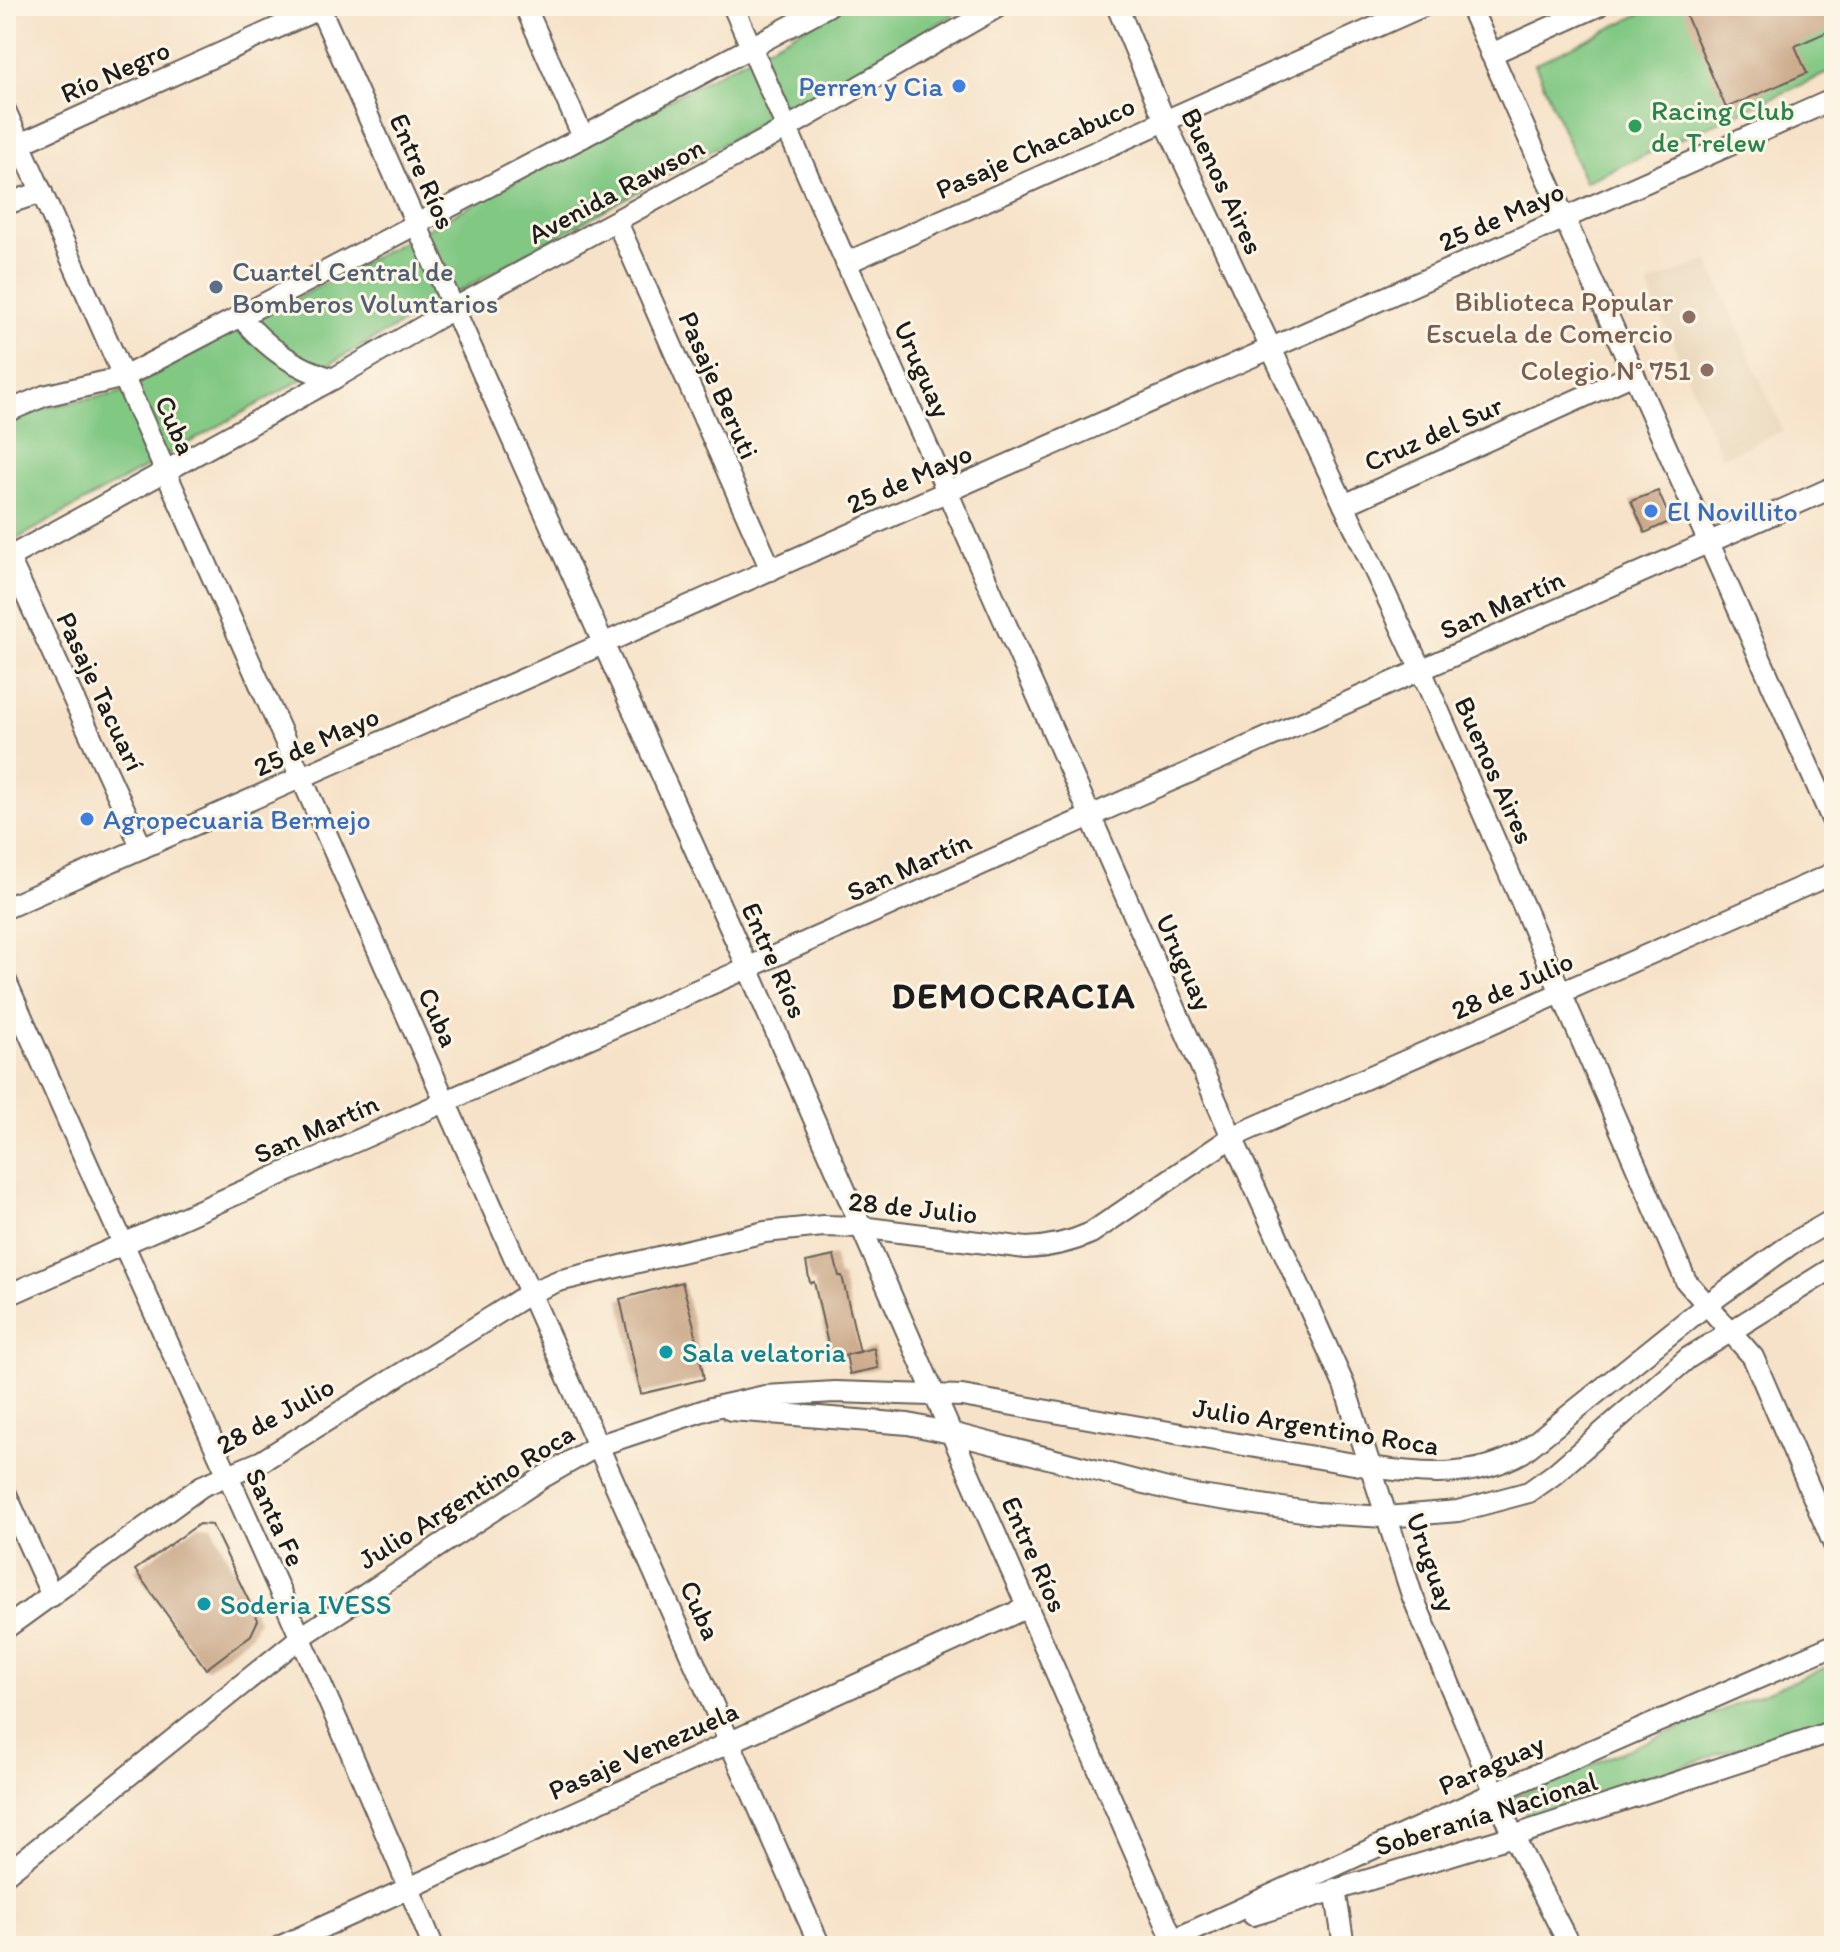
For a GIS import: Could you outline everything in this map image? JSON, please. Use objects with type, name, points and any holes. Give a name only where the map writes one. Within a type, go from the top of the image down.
[{"type":"street","points":[[525,6],[583,137]]},
{"type":"street","name":"Uruguay","points":[[733,6],[1344,1385],[1412,1595],[1513,1836],[1570,1946]]},
{"type":"street","points":[[6,412],[44,396],[124,377],[828,6]]},
{"type":"street","name":"Avenida Rawson","points":[[8,559],[453,309],[787,128],[999,6]]},
{"type":"street","name":"Buenos Aires","points":[[1117,6],[1164,119],[1421,670],[1686,1281],[1753,1357],[1834,1545]]},
{"type":"street","name":"Pasaje Chacabuco","points":[[846,263],[1423,6]]},
{"type":"street","points":[[1470,6],[1834,824]]},
{"type":"street","points":[[1491,54],[1598,6]]},
{"type":"street","name":"Río Negro","points":[[20,144],[320,7]]},
{"type":"street","name":"Entre Ríos","points":[[320,7],[605,644],[1028,1607],[1164,1943]]},
{"type":"street","name":"25 de Mayo","points":[[6,908],[1834,99]]},
{"type":"street","name":"Cuba","points":[[6,112],[820,1946]]},
{"type":"street","points":[[6,204],[42,192]]},
{"type":"street","name":"Pasaje Beruti","points":[[617,222],[771,570]]},
{"type":"street","points":[[240,316],[259,338],[304,370],[333,379]]},
{"type":"street","name":"Cruz del Sur","points":[[1344,505],[1634,374]]},
{"type":"street","name":"San Martín","points":[[6,1296],[1834,487]]},
{"type":"street","name":"Pasaje Tacuarí","points":[[8,559],[142,848]]},
{"type":"street","name":"28 de Julio","points":[[6,1628],[202,1486],[262,1461],[530,1293],[558,1281],[765,1232],[823,1226],[860,1227],[1026,1248],[1053,1246],[1091,1233],[1232,1137],[1834,873]]},
{"type":"street","name":"Santa Fe","points":[[6,981],[121,1244],[301,1637],[433,1946]]},
{"type":"street","name":"Julio Argentino Roca","points":[[6,1874],[301,1637],[519,1493],[597,1446],[711,1408],[765,1396],[835,1392],[935,1394],[962,1396],[1371,1467],[1420,1474],[1453,1474],[1507,1461],[1562,1423],[1705,1306],[1791,1244],[1834,1219]]},
{"type":"street","name":"Julio Argentino Roca","points":[[711,1408],[908,1424],[1187,1494],[1316,1513],[1386,1517],[1458,1511],[1529,1492],[1553,1475],[1688,1358],[1834,1267]]},
{"type":"street","points":[[6,1494],[52,1596]]},
{"type":"street","name":"Pasaje Venezuela","points":[[281,1946],[1028,1607]]},
{"type":"street","name":"Paraguay","points":[[1164,1943],[1494,1793],[1834,1645]]},
{"type":"street","name":"Soberanía Nacional","points":[[1164,1943],[1513,1836],[1834,1731]]},
{"type":"street","points":[[1335,1889],[1344,1946]]},
{"type":"shaded area","points":[[1708,260],[1783,431],[1722,457],[1647,284]]},
{"type":"green space","points":[[845,6],[969,6],[6,545],[6,425],[33,410],[119,393]]},
{"type":"green space","name":"Racing Club de Trelew","points":[[1657,6],[1834,6],[1834,70],[1585,182],[1535,64]]},
{"type":"green space","points":[[1834,1664],[1834,1715],[1529,1818],[1513,1797]]},
{"type":"building","points":[[1682,6],[1826,6],[1834,29],[1795,46],[1807,73],[1726,108]]},
{"type":"building","name":"El Novillito","points":[[1658,491],[1671,521],[1645,533],[1631,501]]},
{"type":"building","points":[[834,1256],[839,1276],[842,1276],[860,1352],[831,1358],[814,1282],[810,1283],[806,1262]]},
{"type":"building","name":"Sala velatoria","points":[[682,1282],[704,1379],[641,1394],[620,1299]]},
{"type":"building","points":[[874,1348],[878,1368],[850,1374],[846,1355]]},
{"type":"building","name":"Soderia IVESS","points":[[199,1524],[212,1525],[258,1620],[251,1635],[206,1669],[135,1570]]},
{"type":"place","name":"Perren y Cia","points":[[959,86]]},
{"type":"place","name":"Racing Club de Trelew","points":[[1635,126]]},
{"type":"place","name":"Cuartel Central de Bomberos Voluntarios","points":[[216,287]]},
{"type":"place","name":"Biblioteca Popular Escuela de Comercio","points":[[1689,317]]},
{"type":"place","name":"Colegio N° 751","points":[[1707,370]]},
{"type":"place","name":"El Novillito","points":[[1651,511]]},
{"type":"place","name":"Agropecuaria Bermejo","points":[[87,819]]},
{"type":"place","name":"Sala velatoria","points":[[666,1352]]},
{"type":"place","name":"Soderia IVESS","points":[[204,1604]]},
{"type":"district","name":"DEMOCRACIA","points":[[1014,995]]}]
